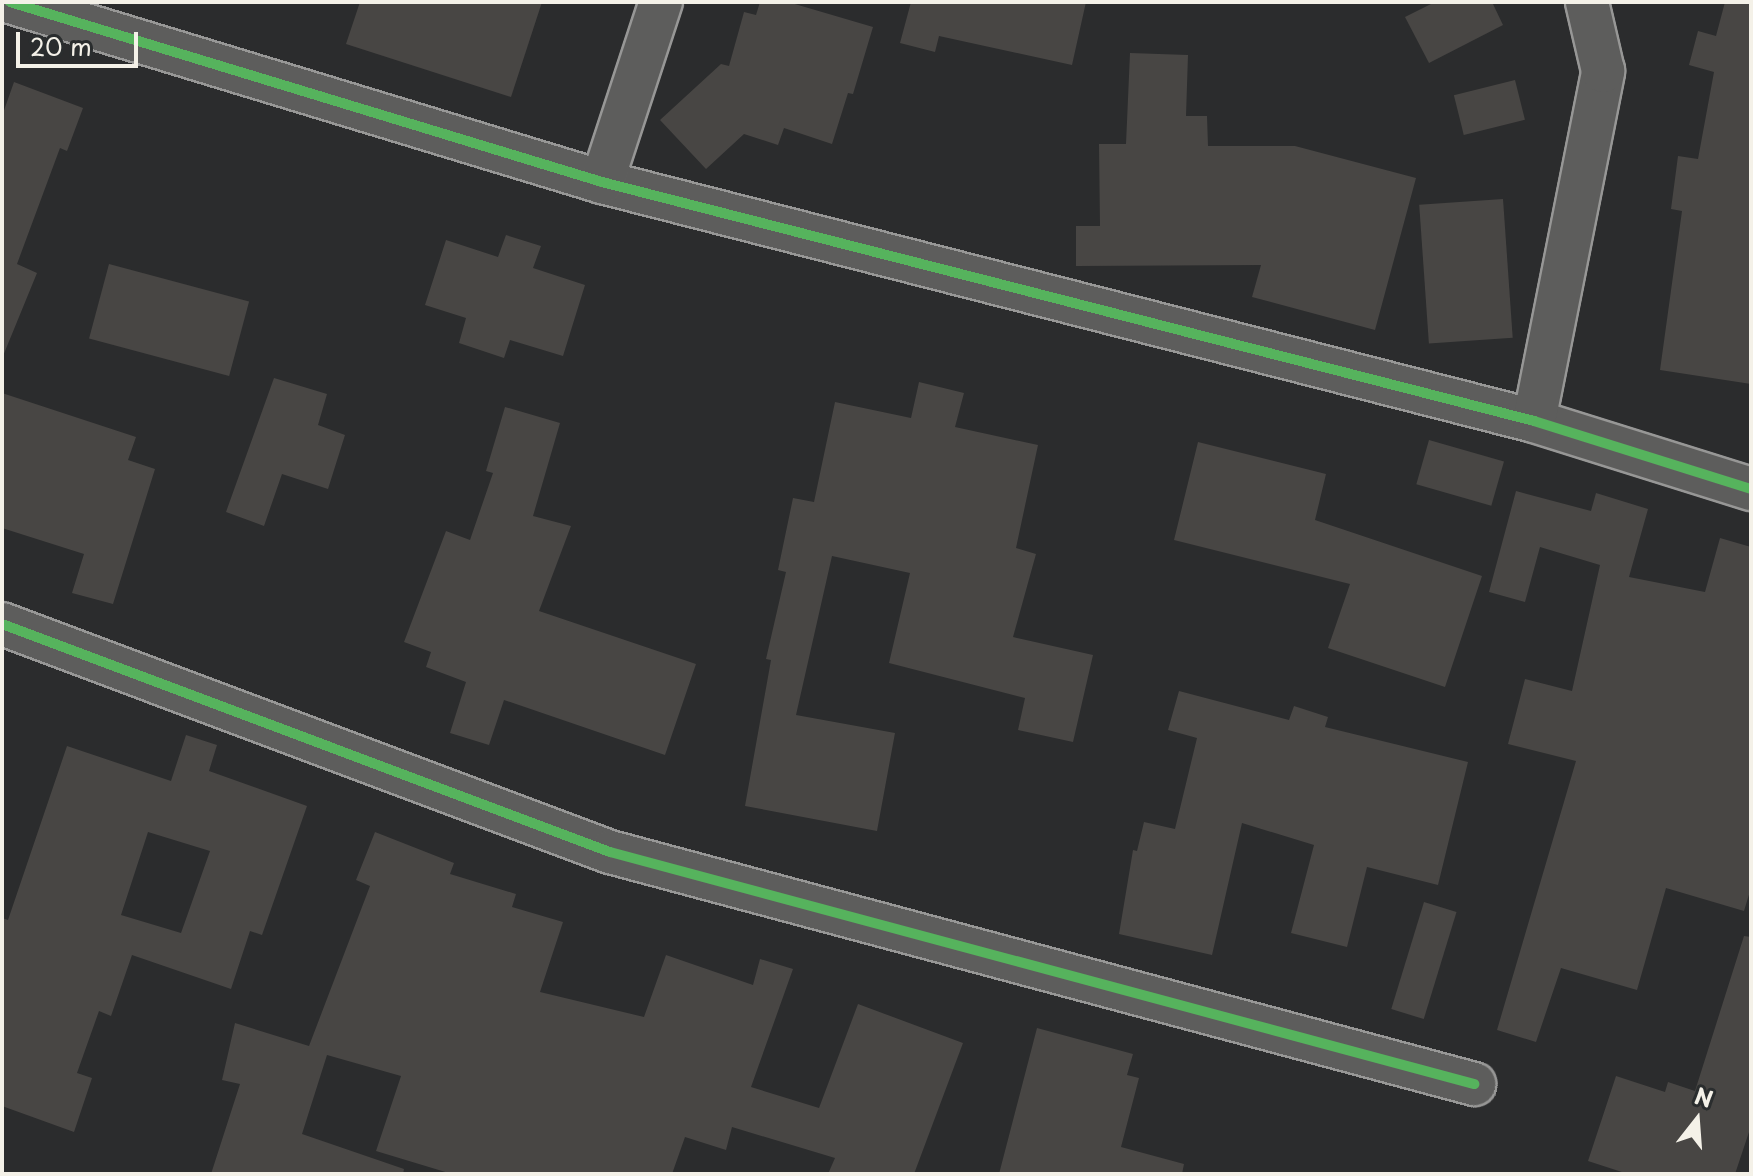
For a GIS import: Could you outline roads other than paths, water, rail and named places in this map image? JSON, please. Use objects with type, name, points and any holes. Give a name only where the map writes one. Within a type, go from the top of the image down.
[{"type":"street","points":[[10,2],[602,182],[1534,421],[1751,489]]},
{"type":"street","points":[[602,182],[661,2]]},
{"type":"street","points":[[1534,421],[1603,71],[1587,2]]},
{"type":"street","points":[[2,624],[610,852],[1474,1084]]}]
